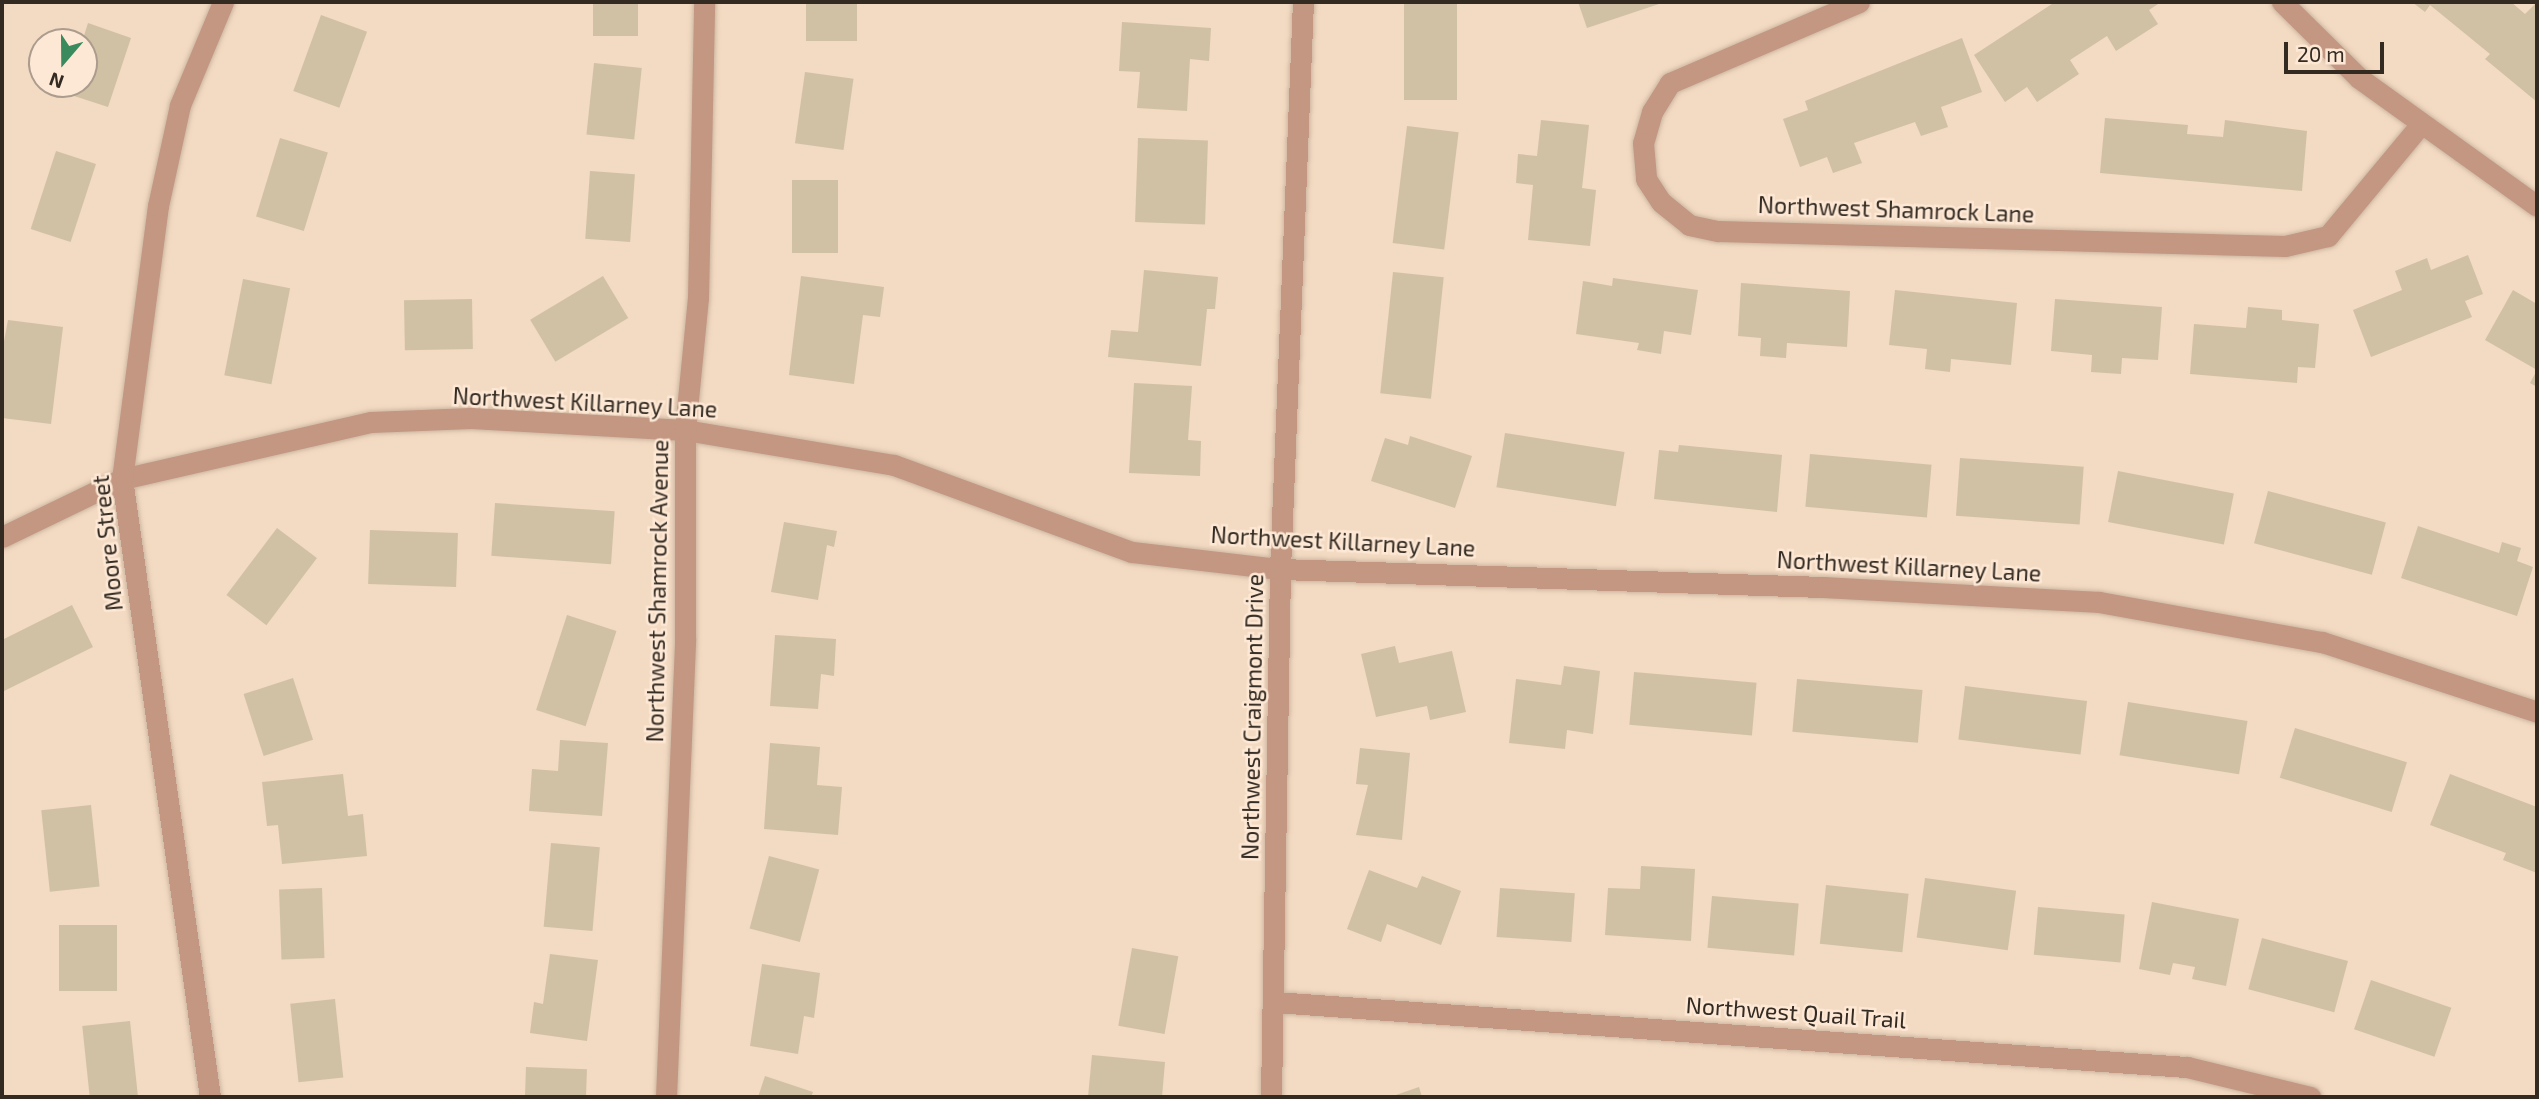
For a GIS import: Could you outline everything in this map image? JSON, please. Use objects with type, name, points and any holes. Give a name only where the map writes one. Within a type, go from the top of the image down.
[{"type":"street","name":"Moore Street","points":[[210,1097],[122,479],[158,206],[180,105],[223,2]]},
{"type":"street","name":"Northwest Shamrock Avenue","points":[[666,1097],[685,638],[685,429],[698,298],[704,2]]},
{"type":"street","name":"Northwest Craigmont Drive","points":[[1271,1097],[1275,1002],[1280,569],[1303,2]]},
{"type":"street","name":"Northwest Shamrock Lane","points":[[1859,2],[1670,83],[1652,112],[1643,143],[1646,179],[1661,202],[1689,225],[1718,231],[2285,246],[2328,236],[2420,125]]},
{"type":"street","points":[[2282,2],[2359,78],[2420,125],[2537,206]]},
{"type":"street","name":"Northwest Killarney Lane","points":[[2,537],[122,479],[371,422],[471,418],[685,429],[894,465],[1132,552],[1280,569],[1824,587],[2099,602],[2322,642],[2537,712]]},
{"type":"street","name":"Northwest Quail Trail","points":[[1275,1002],[2140,1062],[2187,1067],[2310,1097]]},
{"type":"building","points":[[593,2],[638,2],[638,36],[593,36]]},
{"type":"building","points":[[806,2],[857,2],[857,41],[806,41]]},
{"type":"building","points":[[1404,2],[1457,2],[1457,100],[1404,100]]},
{"type":"building","points":[[1578,2],[1665,2],[1587,28]]},
{"type":"building","points":[[2055,2],[2161,2],[2149,10],[2158,24],[2116,51],[2107,36],[2070,60],[2079,74],[2037,102],[2027,87],[2005,102],[1974,55]]},
{"type":"building","points":[[2412,2],[2511,2],[2525,14],[2537,2],[2537,102],[2485,59],[2490,54],[2430,5],[2425,12]]},
{"type":"building","points":[[321,15],[367,32],[339,108],[293,91]]},
{"type":"building","points":[[1122,22],[1211,28],[1209,61],[1190,59],[1187,111],[1137,108],[1140,72],[1119,71]]},
{"type":"building","points":[[88,23],[131,38],[108,107],[80,98],[98,98],[98,28],[86,28]]},
{"type":"building","points":[[1962,38],[1982,92],[1941,107],[1948,127],[1921,136],[1915,122],[1854,143],[1862,163],[1833,173],[1827,157],[1800,167],[1783,119],[1808,110],[1805,101]]},
{"type":"building","points":[[594,63],[642,68],[634,140],[586,135]]},
{"type":"building","points":[[805,72],[854,79],[844,150],[795,143]]},
{"type":"building","points":[[2105,118],[2188,125],[2187,134],[2223,137],[2225,120],[2307,131],[2302,191],[2100,173]]},
{"type":"building","points":[[1541,120],[1589,125],[1582,188],[1596,190],[1590,246],[1528,240],[1533,185],[1516,183],[1518,154],[1537,156]]},
{"type":"building","points":[[1407,126],[1459,132],[1444,249],[1393,243]]},
{"type":"building","points":[[280,138],[328,153],[304,231],[256,216]]},
{"type":"building","points":[[1138,138],[1208,140],[1205,224],[1135,222]]},
{"type":"building","points":[[56,151],[96,164],[71,242],[31,229]]},
{"type":"building","points":[[590,171],[635,174],[630,242],[585,239]]},
{"type":"building","points":[[792,180],[838,180],[838,253],[792,253]]},
{"type":"building","points":[[2468,255],[2483,294],[2465,301],[2472,317],[2371,357],[2353,310],[2402,290],[2395,271],[2427,258],[2431,270]]},
{"type":"building","points":[[1144,270],[1218,277],[1215,309],[1207,309],[1201,366],[1108,357],[1111,330],[1138,332]]},
{"type":"building","points":[[1393,272],[1444,277],[1431,399],[1380,393]]},
{"type":"building","points":[[603,276],[628,318],[555,362],[530,320]]},
{"type":"building","points":[[801,276],[884,287],[880,317],[863,315],[854,384],[789,375]]},
{"type":"building","points":[[1613,278],[1698,290],[1691,335],[1664,331],[1661,354],[1637,350],[1639,343],[1576,334],[1583,281],[1612,286]]},
{"type":"building","points":[[243,279],[290,288],[271,384],[224,375]]},
{"type":"building","points":[[1741,283],[1850,291],[1847,347],[1787,343],[1786,358],[1760,356],[1761,338],[1738,336]]},
{"type":"building","points":[[1895,290],[2017,303],[2011,365],[1951,359],[1950,372],[1925,369],[1927,349],[1889,345]]},
{"type":"building","points":[[2513,290],[2537,304],[2537,370],[2485,340]]},
{"type":"building","points":[[472,299],[473,349],[405,350],[404,300]]},
{"type":"building","points":[[2055,299],[2162,307],[2158,360],[2122,358],[2121,374],[2091,372],[2092,355],[2051,351]]},
{"type":"building","points":[[2248,307],[2282,310],[2282,320],[2319,324],[2315,368],[2298,367],[2297,383],[2190,374],[2194,324],[2246,328]]},
{"type":"building","points":[[8,320],[63,327],[51,424],[2,418],[2,352]]},
{"type":"building","points":[[2537,370],[2537,387],[2530,383]]},
{"type":"building","points":[[1134,383],[1192,386],[1188,440],[1201,441],[1200,476],[1129,473]]},
{"type":"building","points":[[1505,433],[1625,452],[1616,506],[1496,487]]},
{"type":"building","points":[[1410,436],[1472,456],[1455,508],[1371,481],[1385,438],[1408,445]]},
{"type":"building","points":[[1679,445],[1782,455],[1777,512],[1654,499],[1659,450],[1678,452]]},
{"type":"building","points":[[1810,454],[1932,465],[1927,517],[1805,507]]},
{"type":"building","points":[[1960,458],[2084,467],[2080,525],[1956,516]]},
{"type":"building","points":[[2118,471],[2234,494],[2224,545],[2108,522]]},
{"type":"building","points":[[2268,491],[2386,523],[2372,575],[2254,543]]},
{"type":"building","points":[[495,503],[615,511],[611,564],[491,556]]},
{"type":"building","points":[[784,522],[837,531],[834,547],[827,545],[818,600],[771,592]]},
{"type":"building","points":[[2418,526],[2499,553],[2502,542],[2521,548],[2517,561],[2533,567],[2517,616],[2401,578]]},
{"type":"building","points":[[277,528],[317,558],[266,625],[226,595]]},
{"type":"building","points":[[370,530],[458,533],[456,587],[368,584]]},
{"type":"building","points":[[72,605],[93,647],[2,692],[2,640]]},
{"type":"building","points":[[567,615],[616,631],[586,726],[536,710]]},
{"type":"building","points":[[775,635],[836,639],[834,676],[821,674],[818,709],[770,706]]},
{"type":"building","points":[[1395,646],[1399,663],[1452,651],[1466,712],[1430,720],[1427,706],[1376,717],[1361,654]]},
{"type":"building","points":[[1564,666],[1600,671],[1593,734],[1567,730],[1565,749],[1509,743],[1516,679],[1561,685]]},
{"type":"building","points":[[1634,672],[1757,683],[1752,736],[1629,725]]},
{"type":"building","points":[[293,678],[313,740],[264,756],[244,694]]},
{"type":"building","points":[[1797,679],[1923,690],[1918,743],[1792,732]]},
{"type":"building","points":[[1965,686],[2087,701],[2081,755],[1958,740]]},
{"type":"building","points":[[2128,702],[2248,721],[2239,774],[2120,755]]},
{"type":"building","points":[[2295,728],[2407,762],[2392,812],[2280,778]]},
{"type":"building","points":[[560,740],[608,743],[602,816],[529,811],[532,769],[558,771]]},
{"type":"building","points":[[770,743],[820,747],[817,785],[842,787],[838,835],[764,829]]},
{"type":"building","points":[[1360,748],[1410,753],[1402,840],[1356,835],[1368,785],[1356,784]]},
{"type":"building","points":[[343,774],[348,816],[363,814],[367,856],[282,864],[278,825],[267,826],[262,782]]},
{"type":"building","points":[[2450,774],[2537,807],[2537,873],[2503,860],[2506,853],[2430,825]]},
{"type":"building","points":[[91,805],[100,887],[50,892],[41,810]]},
{"type":"building","points":[[551,843],[600,847],[592,931],[544,927]]},
{"type":"building","points":[[769,856],[819,869],[800,942],[750,928]]},
{"type":"building","points":[[1641,866],[1695,869],[1691,941],[1605,935],[1608,888],[1640,889]]},
{"type":"building","points":[[1369,870],[1417,888],[1422,876],[1461,891],[1441,945],[1387,924],[1381,942],[1347,929]]},
{"type":"building","points":[[1925,878],[2016,891],[2008,950],[1917,937]]},
{"type":"building","points":[[1826,885],[1909,894],[1902,952],[1820,944]]},
{"type":"building","points":[[322,888],[324,958],[281,959],[279,890]]},
{"type":"building","points":[[1500,888],[1575,893],[1571,942],[1497,937]]},
{"type":"building","points":[[1712,896],[1799,904],[1794,955],[1707,948]]},
{"type":"building","points":[[2152,902],[2239,919],[2226,986],[2192,979],[2195,967],[2173,963],[2170,975],[2139,969]]},
{"type":"building","points":[[2038,907],[2125,915],[2120,962],[2034,955]]},
{"type":"building","points":[[59,925],[117,925],[117,991],[59,991]]},
{"type":"building","points":[[2262,938],[2348,961],[2334,1012],[2248,989]]},
{"type":"building","points":[[1132,948],[1178,956],[1165,1034],[1118,1026]]},
{"type":"building","points":[[550,954],[598,960],[587,1041],[530,1033],[534,1002],[543,1004]]},
{"type":"building","points":[[762,964],[820,973],[814,1018],[804,1016],[798,1054],[750,1046]]},
{"type":"building","points":[[2371,980],[2451,1008],[2434,1057],[2354,1029]]},
{"type":"building","points":[[335,999],[343,1078],[299,1082],[290,1004]]},
{"type":"building","points":[[130,1021],[138,1097],[90,1097],[82,1026]]},
{"type":"building","points":[[1092,1055],[1165,1062],[1162,1097],[1088,1097]]},
{"type":"building","points":[[526,1067],[587,1069],[586,1097],[525,1097]]},
{"type":"building","points":[[765,1076],[813,1092],[811,1097],[758,1097]]},
{"type":"building","points":[[1419,1087],[1422,1097],[1390,1097]]}]
